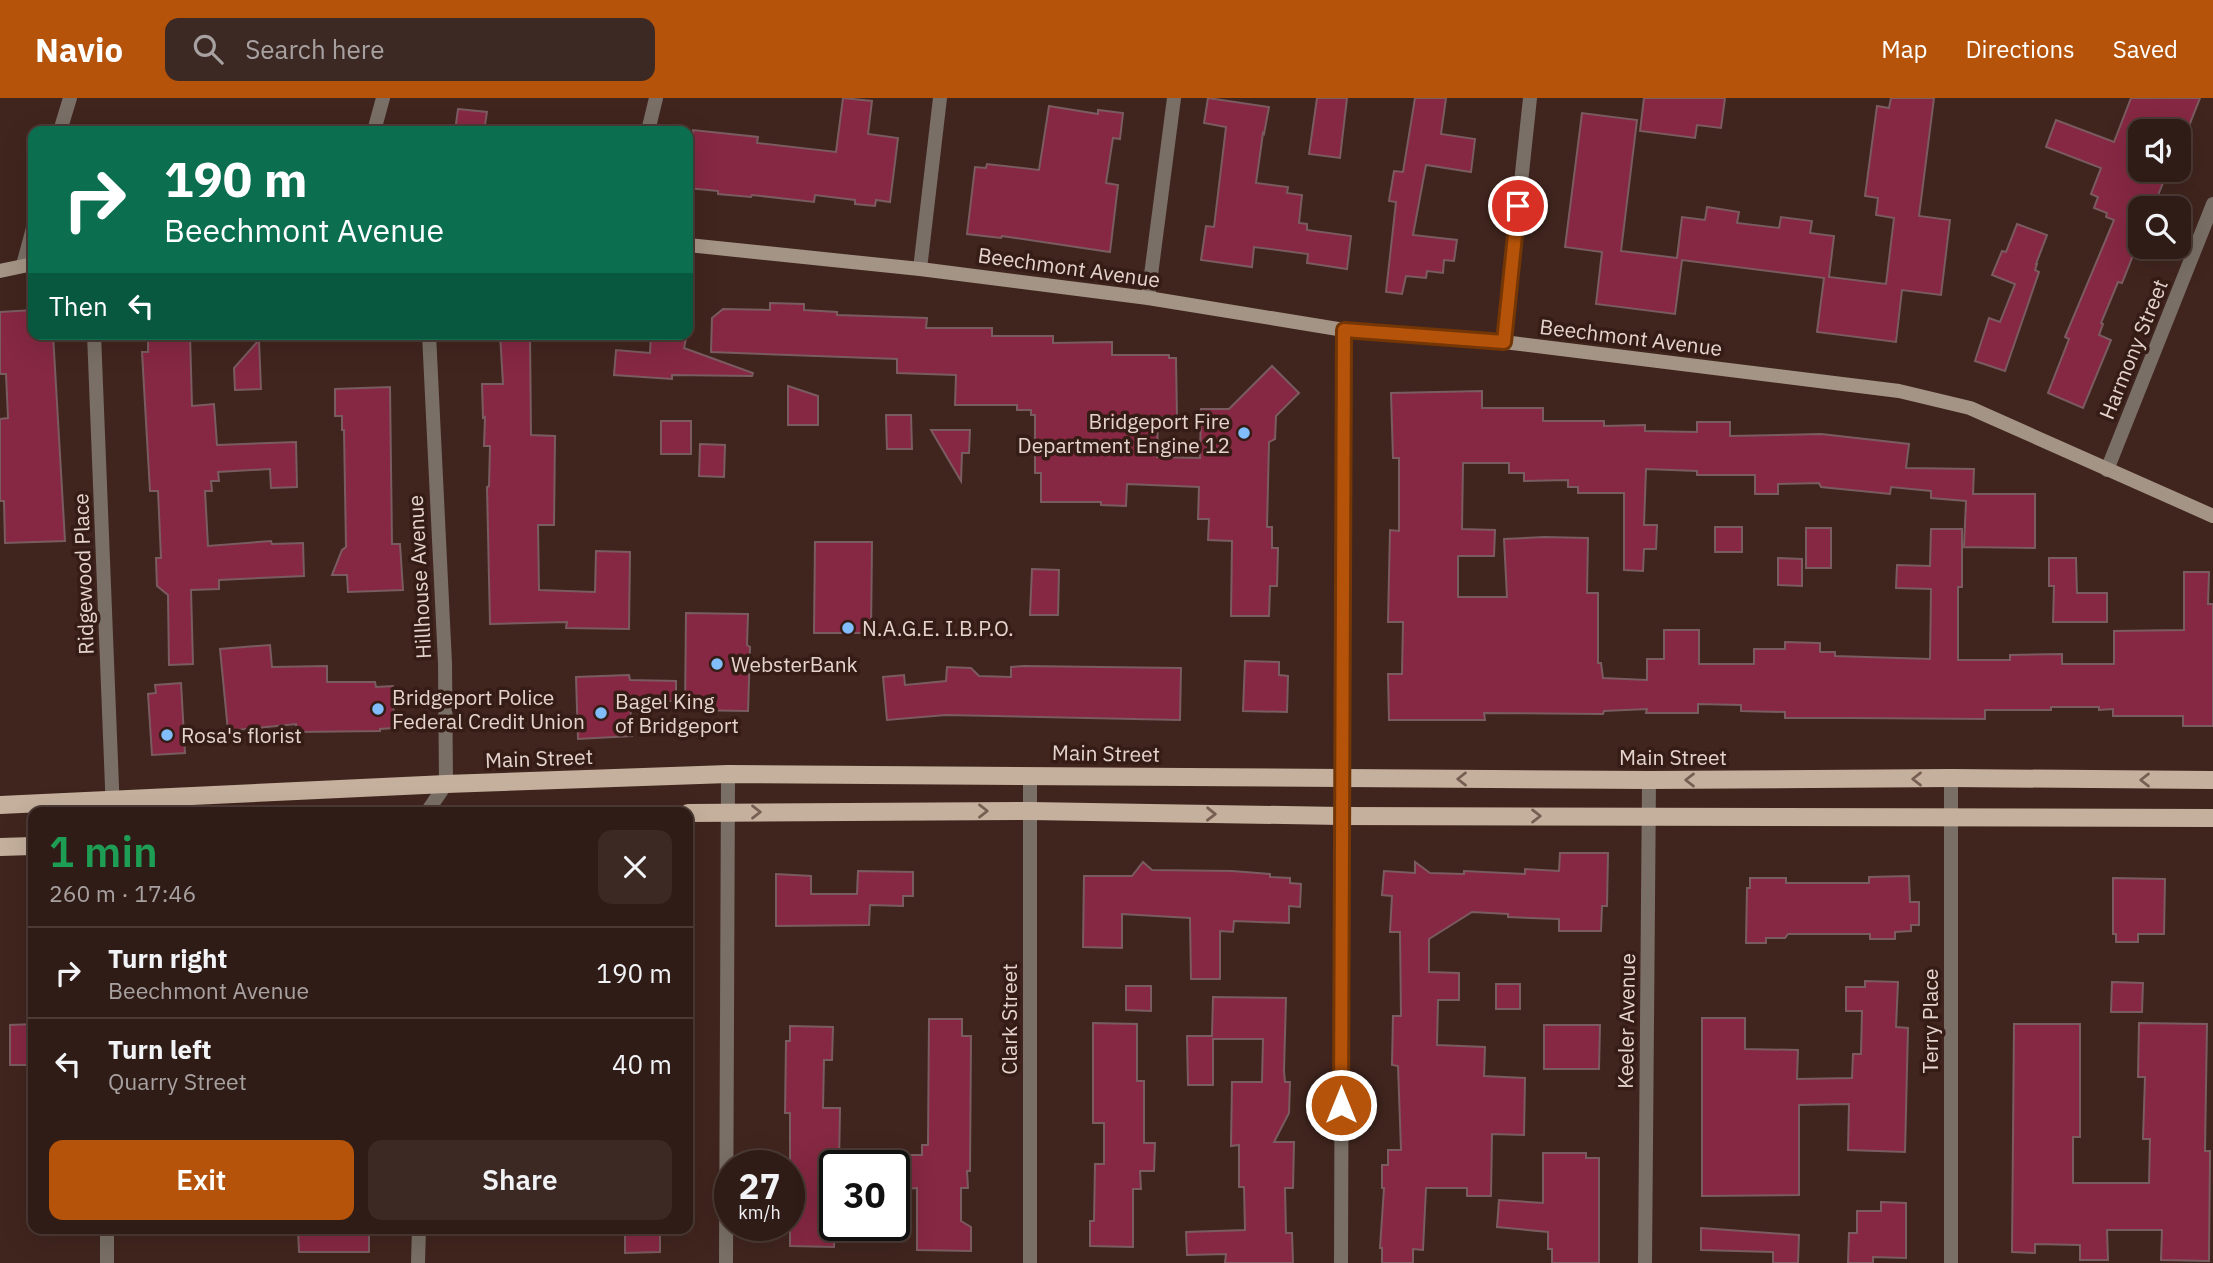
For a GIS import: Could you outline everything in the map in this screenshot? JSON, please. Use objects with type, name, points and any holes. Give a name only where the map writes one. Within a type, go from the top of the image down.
[{"type":"main road","name":"Main Street","points":[[0,805],[114,805],[446,784],[728,774],[1649,780],[2213,780]]},
{"type":"main road","points":[[693,813],[1030,811],[1341,816],[2213,818]]},
{"type":"main road","points":[[0,847],[28,846]]},
{"type":"street","points":[[62,126],[70,98]]},
{"type":"street","points":[[375,126],[383,98]]},
{"type":"street","points":[[649,126],[656,98]]},
{"type":"street","points":[[920,269],[940,98]]},
{"type":"street","points":[[1148,298],[1174,98]]},
{"type":"street","points":[[1504,342],[1530,98]]},
{"type":"street","name":"Harmony Street","points":[[2107,470],[2213,204]]},
{"type":"street","name":"Beechmont Avenue","points":[[693,246],[920,269],[1148,298],[1344,330],[1504,342],[1899,391],[1970,408],[2213,516]]},
{"type":"street","points":[[0,271],[28,265]]},
{"type":"street","points":[[1341,1263],[1344,330]]},
{"type":"street","name":"Ridgewood Place","points":[[94,340],[114,805]]},
{"type":"street","name":"Hillhouse Avenue","points":[[429,340],[445,663],[446,784]]},
{"type":"street","points":[[726,1263],[728,774]]},
{"type":"street","name":"Clark Street","points":[[1030,775],[1030,1263]]},
{"type":"street","name":"Terry Place","points":[[1951,778],[1951,1263]]},
{"type":"street","name":"Keeler Avenue","points":[[1644,1263],[1649,780]]},
{"type":"street","points":[[430,807],[446,784]]},
{"type":"street","points":[[107,1234],[107,1263]]},
{"type":"street","points":[[418,1263],[419,1234]]},
{"type":"building","points":[[843,98],[872,101],[868,134],[898,138],[890,202],[876,200],[875,206],[855,204],[855,200],[815,195],[814,202],[718,194],[718,191],[693,188],[693,130],[758,137],[757,143],[836,152]]},
{"type":"building","points":[[1208,98],[1269,107],[1256,183],[1288,187],[1287,193],[1302,195],[1299,223],[1307,224],[1307,230],[1351,236],[1347,269],[1307,263],[1308,254],[1254,247],[1252,267],[1201,260],[1206,226],[1214,227],[1226,127],[1204,123]]},
{"type":"building","points":[[1317,98],[1347,98],[1340,158],[1309,154]]},
{"type":"building","points":[[1415,98],[1446,98],[1441,134],[1475,139],[1471,172],[1426,165],[1413,235],[1457,240],[1454,261],[1444,260],[1443,273],[1427,271],[1426,278],[1406,276],[1402,294],[1386,292],[1396,202],[1389,201],[1394,171],[1403,172]]},
{"type":"building","points":[[1644,98],[1725,98],[1721,128],[1697,125],[1695,138],[1640,131]]},
{"type":"building","points":[[1891,98],[1934,98],[1919,216],[1950,220],[1941,295],[1902,290],[1896,342],[1817,332],[1824,278],[1682,260],[1675,314],[1596,304],[1602,252],[1565,247],[1582,113],[1637,120],[1621,251],[1677,258],[1682,217],[1705,220],[1707,207],[1739,212],[1737,223],[1779,228],[1781,217],[1812,221],[1810,233],[1834,236],[1829,277],[1886,284],[1894,218],[1876,215],[1878,198],[1865,196],[1877,106],[1889,108]]},
{"type":"building","points":[[2131,98],[2200,98],[2191,121],[2128,119],[2128,182],[2163,182],[2158,196],[2128,196],[2128,259],[2132,259],[2122,283],[2118,282],[2101,323],[2103,324],[2099,335],[2111,340],[2083,408],[2048,393],[2069,339],[2065,337],[2114,220],[2106,217],[2107,213],[2094,208],[2098,197],[2091,194],[2101,168],[2046,147],[2056,120],[2114,142]]},
{"type":"building","points":[[1049,106],[1098,114],[1098,110],[1123,113],[1120,139],[1113,138],[1106,183],[1118,185],[1110,252],[1002,236],[967,234],[975,167],[986,168],[987,164],[1039,170]]},
{"type":"building","points":[[458,109],[487,112],[485,126],[456,126]]},
{"type":"building","points":[[2017,224],[2047,235],[2036,264],[2035,270],[2039,272],[2005,371],[1975,361],[1989,318],[2000,322],[2015,284],[1992,275],[2002,251],[2006,252]]},
{"type":"building","points":[[770,303],[804,304],[804,310],[837,312],[837,315],[927,318],[926,328],[992,328],[992,336],[1053,336],[1053,343],[1112,342],[1112,355],[1169,355],[1169,358],[1176,358],[1177,417],[1158,417],[1157,457],[1200,458],[1201,409],[1229,409],[1272,366],[1299,393],[1276,416],[1275,439],[1269,442],[1267,527],[1272,527],[1272,548],[1278,548],[1277,586],[1270,586],[1269,616],[1231,616],[1232,541],[1208,540],[1209,519],[1198,519],[1199,487],[1127,484],[1126,506],[1101,505],[1101,502],[1041,502],[1041,473],[1035,473],[1035,415],[1031,415],[1031,410],[1017,410],[1017,405],[955,405],[956,375],[897,373],[897,359],[711,352],[712,318],[723,309],[770,310]]},
{"type":"building","points":[[28,310],[28,340],[53,340],[65,541],[5,543],[4,501],[0,501],[0,419],[8,418],[6,374],[0,374],[0,312]]},
{"type":"building","points":[[148,340],[190,340],[192,406],[214,404],[217,445],[296,442],[297,487],[271,488],[270,469],[218,472],[219,481],[211,481],[212,491],[205,491],[208,546],[271,541],[272,544],[303,543],[304,576],[219,580],[219,589],[191,590],[193,664],[169,665],[168,595],[157,586],[156,558],[161,558],[158,491],[150,491],[142,352],[148,352]]},
{"type":"building","points":[[259,340],[261,389],[235,390],[234,368]]},
{"type":"building","points":[[500,340],[530,340],[531,435],[555,436],[554,525],[538,525],[539,590],[595,592],[596,551],[630,552],[629,629],[566,628],[567,622],[490,624],[487,487],[490,446],[484,446],[482,384],[503,384]]},
{"type":"building","points":[[651,340],[686,340],[684,348],[753,373],[752,376],[672,375],[672,379],[614,375],[616,350],[650,353]]},
{"type":"building","points":[[788,386],[818,396],[818,425],[788,425]]},
{"type":"building","points":[[390,387],[392,544],[400,544],[403,590],[348,592],[347,575],[332,575],[342,550],[346,547],[344,430],[342,416],[335,416],[335,389]]},
{"type":"building","points":[[1482,391],[1482,408],[1543,408],[1543,421],[1604,421],[1604,426],[1645,425],[1645,431],[1697,432],[1697,422],[1730,422],[1730,436],[1821,434],[1909,444],[1906,468],[1974,469],[1973,494],[2035,494],[2035,548],[1964,547],[1966,501],[1931,498],[1931,491],[1891,487],[1890,494],[1821,487],[1819,483],[1778,484],[1778,494],[1755,494],[1755,475],[1697,475],[1697,471],[1646,469],[1644,525],[1657,525],[1656,549],[1644,549],[1643,571],[1624,570],[1624,493],[1578,493],[1578,487],[1568,487],[1568,480],[1524,481],[1524,473],[1509,473],[1509,463],[1463,463],[1462,529],[1495,530],[1494,556],[1458,556],[1458,597],[1507,597],[1504,539],[1588,538],[1587,593],[1598,593],[1598,663],[1601,663],[1603,678],[1647,680],[1647,659],[1664,659],[1664,630],[1699,630],[1699,664],[1754,664],[1754,649],[1785,649],[1785,642],[1820,643],[1820,652],[1835,652],[1835,656],[1930,659],[1931,589],[1896,588],[1897,565],[1930,566],[1931,529],[1962,529],[1962,587],[1958,587],[1958,660],[2010,660],[2010,655],[2062,654],[2062,664],[2114,664],[2114,631],[2184,630],[2184,572],[2209,572],[2208,604],[2213,604],[2213,726],[2183,726],[2183,716],[2113,716],[2113,709],[2099,710],[2099,707],[1985,710],[1985,719],[1785,718],[1785,712],[1741,711],[1741,705],[1698,704],[1698,713],[1646,713],[1647,709],[1604,711],[1603,714],[1484,713],[1485,720],[1389,720],[1388,674],[1402,674],[1403,622],[1388,622],[1390,530],[1399,531],[1399,458],[1393,458],[1391,393]]},
{"type":"building","points":[[886,415],[911,415],[912,449],[887,449]]},
{"type":"building","points":[[661,421],[691,421],[691,454],[661,454]]},
{"type":"building","points":[[931,430],[970,430],[969,453],[962,453],[961,481]]},
{"type":"building","points":[[700,444],[725,445],[724,477],[699,476]]},
{"type":"building","points":[[1715,527],[1742,527],[1742,552],[1715,552]]},
{"type":"building","points":[[1806,528],[1831,528],[1831,568],[1806,568]]},
{"type":"building","points":[[815,542],[872,542],[871,633],[814,633]]},
{"type":"building","points":[[1778,558],[1802,559],[1802,586],[1778,585]]},
{"type":"building","points":[[2049,558],[2076,558],[2077,593],[2107,593],[2107,622],[2053,622],[2054,586],[2049,586]]},
{"type":"building","points":[[1032,569],[1059,570],[1058,615],[1030,615]]},
{"type":"building","name":"WebsterBank","points":[[686,613],[748,614],[748,711],[685,710]]},
{"type":"building","points":[[270,645],[272,667],[327,666],[327,682],[375,682],[376,687],[393,686],[394,728],[380,731],[296,732],[296,724],[228,731],[220,649]]},
{"type":"building","points":[[1245,661],[1279,662],[1279,675],[1288,676],[1287,712],[1243,711]]},
{"type":"building","points":[[947,667],[971,668],[979,676],[1011,677],[1011,667],[1181,668],[1180,720],[946,715],[887,720],[883,677],[904,675],[905,685],[946,681]]},
{"type":"building","name":"Bagel King of Bridgeport","points":[[629,675],[630,680],[676,681],[676,701],[630,701],[632,736],[578,739],[576,677]]},
{"type":"building","points":[[181,683],[185,753],[152,755],[148,694],[156,693],[155,685]]},
{"type":"building","points":[[1560,853],[1608,853],[1607,906],[1602,906],[1601,931],[1559,931],[1559,919],[1472,912],[1429,939],[1429,972],[1459,973],[1459,1000],[1438,1000],[1437,1045],[1485,1047],[1484,1076],[1525,1078],[1524,1135],[1492,1134],[1491,1196],[1467,1196],[1467,1188],[1426,1188],[1423,1250],[1413,1249],[1413,1263],[1382,1263],[1382,1165],[1388,1165],[1388,1150],[1401,1150],[1398,1066],[1392,1065],[1393,1016],[1401,1016],[1400,932],[1390,932],[1392,896],[1382,895],[1384,871],[1415,873],[1415,862],[1430,873],[1464,874],[1464,871],[1525,874],[1525,869],[1559,871]]},
{"type":"building","points":[[1143,862],[1152,870],[1232,871],[1290,878],[1290,883],[1301,884],[1300,907],[1289,906],[1289,923],[1234,921],[1233,932],[1220,931],[1220,979],[1191,979],[1190,918],[1122,914],[1122,948],[1083,947],[1084,876],[1132,876]]},
{"type":"building","points":[[858,871],[913,872],[913,896],[903,896],[903,906],[870,905],[869,925],[776,926],[776,874],[811,876],[811,894],[857,894]]},
{"type":"building","points":[[1909,876],[1910,902],[1919,902],[1919,925],[1911,925],[1911,931],[1895,932],[1895,939],[1870,939],[1870,934],[1788,934],[1785,938],[1766,938],[1766,943],[1746,943],[1747,888],[1750,888],[1750,878],[1786,878],[1786,883],[1869,883],[1869,877]]},
{"type":"building","points":[[2113,878],[2165,879],[2164,934],[2138,934],[2138,942],[2116,942],[2116,934],[2113,934]]},
{"type":"building","points":[[1865,981],[1898,982],[1896,1027],[1908,1028],[1905,1152],[1848,1150],[1849,1104],[1799,1105],[1799,1195],[1702,1196],[1702,1018],[1745,1018],[1745,1049],[1798,1050],[1797,1079],[1852,1078],[1853,1054],[1861,1054],[1862,1011],[1846,1011],[1846,987],[1865,987]]},
{"type":"building","points":[[2112,982],[2143,983],[2142,1012],[2111,1012]]},
{"type":"building","points":[[1496,984],[1520,984],[1520,1009],[1496,1009]]},
{"type":"building","points":[[1126,986],[1151,986],[1151,1011],[1126,1010]]},
{"type":"building","points":[[1213,997],[1286,998],[1284,1071],[1285,1082],[1290,1082],[1289,1113],[1274,1142],[1294,1142],[1293,1188],[1285,1188],[1286,1233],[1292,1233],[1293,1263],[1225,1263],[1226,1254],[1187,1255],[1186,1232],[1245,1230],[1244,1187],[1239,1187],[1239,1145],[1231,1146],[1232,1082],[1262,1082],[1263,1039],[1213,1039],[1213,1085],[1188,1085],[1187,1036],[1212,1036]]},
{"type":"building","points":[[929,1019],[962,1019],[962,1036],[971,1036],[970,1171],[967,1171],[968,1188],[961,1188],[961,1221],[971,1227],[971,1251],[917,1250],[917,1188],[910,1189],[910,1155],[922,1155],[922,1145],[928,1145]]},
{"type":"building","points":[[1093,1023],[1137,1024],[1137,1081],[1144,1081],[1144,1143],[1155,1143],[1154,1171],[1140,1171],[1141,1189],[1133,1189],[1133,1247],[1090,1246],[1090,1221],[1094,1221],[1095,1164],[1104,1164],[1104,1123],[1093,1123]]},
{"type":"building","points":[[2139,1023],[2207,1024],[2205,1151],[2210,1151],[2209,1261],[2161,1260],[2162,1230],[2107,1230],[2108,1260],[2080,1260],[2080,1245],[2035,1244],[2035,1253],[2012,1252],[2014,1024],[2080,1024],[2080,1137],[2073,1137],[2073,1183],[2149,1183],[2150,1139],[2143,1139],[2145,1077],[2138,1077]]},
{"type":"building","points":[[28,1024],[28,1065],[10,1065],[10,1025]]},
{"type":"building","points":[[1544,1025],[1600,1025],[1599,1069],[1544,1069]]},
{"type":"building","points":[[790,1026],[833,1027],[832,1060],[824,1060],[823,1108],[840,1108],[839,1150],[819,1150],[819,1241],[834,1241],[834,1247],[790,1246],[790,1241],[805,1241],[805,1150],[790,1150],[790,1113],[785,1113],[786,1041],[790,1041]]},
{"type":"building","points":[[1543,1153],[1586,1153],[1586,1158],[1599,1158],[1599,1263],[1552,1263],[1552,1249],[1548,1249],[1548,1232],[1497,1227],[1499,1200],[1543,1203]]},
{"type":"building","points":[[1881,1202],[1906,1203],[1906,1258],[1873,1257],[1873,1263],[1848,1263],[1849,1233],[1857,1233],[1857,1211],[1881,1211]]},
{"type":"building","points":[[1701,1228],[1799,1235],[1798,1263],[1773,1263],[1773,1252],[1701,1250]]},
{"type":"building","points":[[298,1234],[369,1234],[369,1252],[299,1252]]},
{"type":"building","points":[[625,1234],[660,1234],[660,1252],[625,1253]]},
{"type":"place","name":"Bridgeport Fire Department Engine 12","points":[[1244,433]]},
{"type":"place","name":"N.A.G.E. I.B.P.O.","points":[[848,628]]},
{"type":"place","name":"WebsterBank","points":[[717,664]]},
{"type":"place","name":"Bridgeport Police Federal Credit Union","points":[[378,709]]},
{"type":"place","name":"Bagel King of Bridgeport","points":[[601,713]]},
{"type":"place","name":"Rosa's florist","points":[[167,735]]},
{"type":"route","points":[[1341,1105],[1344,330],[1504,342],[1518,206]]}]
